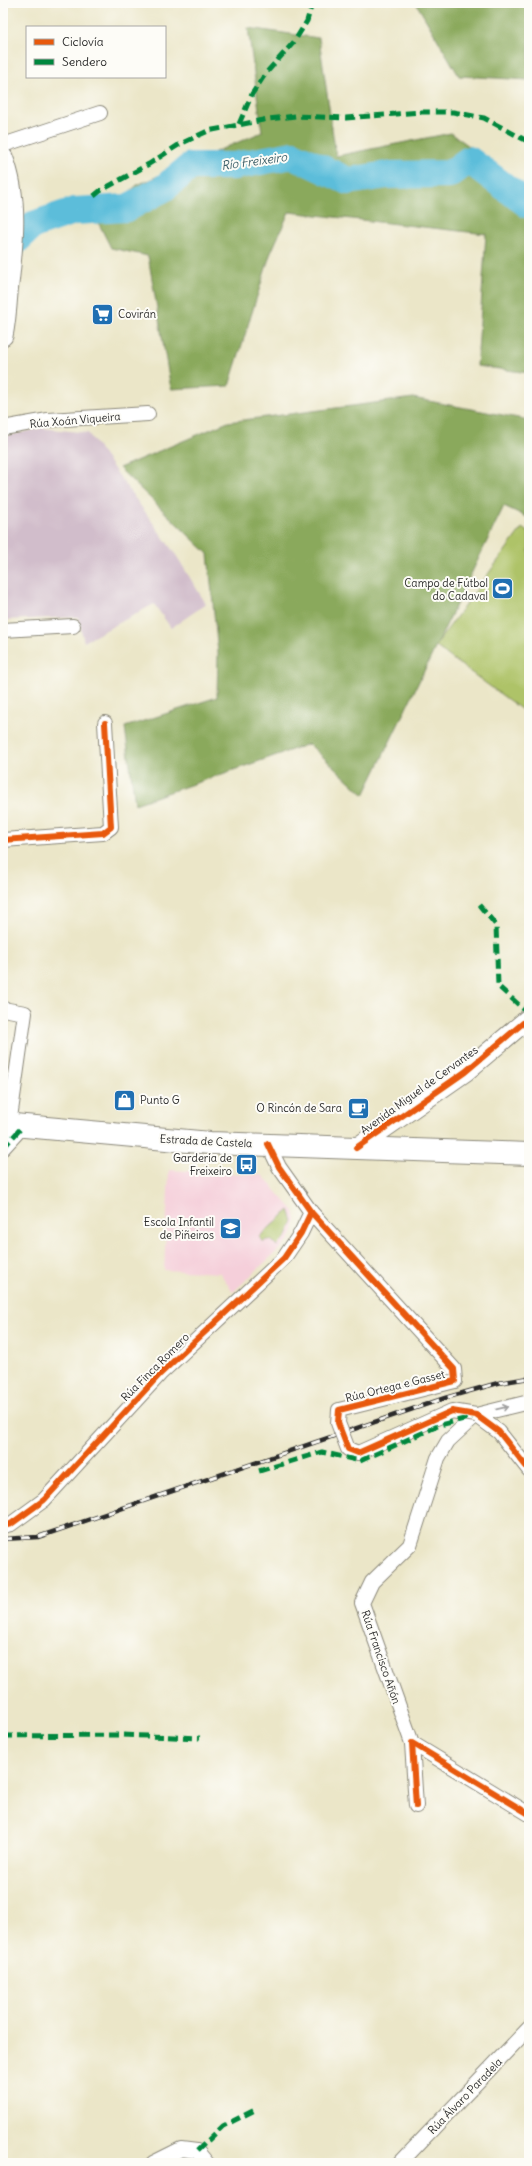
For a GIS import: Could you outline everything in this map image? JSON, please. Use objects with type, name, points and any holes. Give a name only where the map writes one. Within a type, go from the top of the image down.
[{"type":"main road","name":"Estrada de Castela","points":[[12,1125],[210,1143],[529,1154]]},
{"type":"street","points":[[3,145],[100,113]]},
{"type":"street","points":[[3,157],[8,168],[12,192],[10,219],[12,256],[3,336]]},
{"type":"street","name":"Rúa Xoán Viqueira","points":[[3,428],[48,420],[148,414]]},
{"type":"street","points":[[3,630],[73,626]]},
{"type":"street","points":[[3,840],[103,833],[111,827],[105,723]]},
{"type":"street","points":[[3,1009],[25,1013],[12,1125],[3,1148]]},
{"type":"street","name":"Avenida Miguel de Cervantes","points":[[356,1148],[465,1072],[529,1018]]},
{"type":"street","name":"Rúa Ortega e Gasset","points":[[268,1144],[279,1168],[310,1212],[454,1369],[455,1381],[339,1410],[338,1423],[348,1449],[358,1453],[452,1411],[476,1416],[499,1432],[529,1470]]},
{"type":"street","name":"Rúa Finca Romero","points":[[3,1526],[11,1524],[44,1500],[160,1374],[284,1258],[301,1233],[310,1212]]},
{"type":"street","points":[[476,1416],[529,1402]]},
{"type":"street","name":"Rúa Francisco Añón","points":[[416,1806],[412,1743],[362,1603],[372,1582],[410,1545],[438,1458],[448,1441],[476,1416]]},
{"type":"street","points":[[412,1743],[529,1814]]},
{"type":"street","name":"Rúa Álvaro Paradela","points":[[400,2163],[529,2028]]},
{"type":"street","points":[[153,2163],[181,2149],[197,2151],[207,2163]]},
{"type":"shaded area","points":[[42,428],[88,433],[176,555],[206,604],[171,628],[154,604],[84,642],[78,617],[3,620],[3,437]]},
{"type":"shaded area","name":"Escola Infantil de Piñeiros","points":[[169,1170],[262,1175],[294,1211],[296,1219],[294,1231],[288,1241],[233,1292],[220,1273],[164,1270]]},
{"type":"green space","points":[[416,3],[529,3],[529,80],[459,76]]},
{"type":"green space","points":[[248,28],[319,38],[336,156],[451,133],[529,189],[529,373],[477,366],[486,234],[289,212],[270,255],[229,386],[171,389],[148,256],[111,248],[98,222],[137,185],[262,132]]},
{"type":"green space","points":[[413,398],[529,420],[529,518],[504,506],[364,795],[309,744],[135,804],[125,727],[217,697],[218,653],[208,554],[119,468],[228,422]]},
{"type":"green space","name":"Campo de Fútbol do Cadaval","points":[[522,528],[529,533],[529,715],[435,646]]},
{"type":"green space","points":[[289,1210],[293,1221],[287,1236],[277,1246],[271,1240],[269,1241],[267,1239],[264,1242],[259,1237]]},
{"type":"waterway","name":"Río Freixeiro","points":[[3,253],[33,225],[74,211],[127,208],[164,188],[191,166],[234,166],[293,155],[348,181],[387,175],[450,174],[469,160],[529,205]]},
{"type":"railway","points":[[3,1539],[38,1537],[445,1398],[498,1383],[529,1378]]},
{"type":"marked path","points":[[239,124],[252,94],[266,73],[294,42],[307,21],[312,3]]},
{"type":"marked path","points":[[94,196],[180,144],[208,131],[268,119],[296,116],[346,118],[421,112],[453,112],[484,118],[529,142]]},
{"type":"marked path","points":[[479,905],[496,925],[498,986],[529,1014]]},
{"type":"marked path","points":[[3,1148],[23,1126]]},
{"type":"marked path","points":[[259,1471],[322,1452],[360,1461],[440,1425],[472,1417]]},
{"type":"marked path","points":[[3,1736],[120,1735],[200,1738]]},
{"type":"marked path","points":[[197,2151],[223,2126],[255,2110]]},
{"type":"cycle path","points":[[3,840],[103,833],[111,827],[105,723]]},
{"type":"cycle path","points":[[356,1148],[465,1072],[529,1018]]},
{"type":"cycle path","points":[[268,1144],[279,1167],[311,1212],[454,1369],[455,1381],[339,1410],[338,1423],[348,1449],[358,1453],[452,1411],[476,1415],[499,1432],[529,1470]]},
{"type":"cycle path","points":[[3,1526],[11,1524],[44,1500],[160,1374],[284,1258],[301,1233],[311,1212]]},
{"type":"cycle path","points":[[416,1806],[412,1743],[529,1814]]},
{"type":"place","name":"Covirán","points":[[102,314]]},
{"type":"place","name":"Campo de Fútbol do Cadaval","points":[[503,589]]},
{"type":"place","name":"Punto G","points":[[124,1100]]},
{"type":"place","name":"O Rincón de Sara","points":[[358,1108]]},
{"type":"place","name":"Gardería de Freixeiro","points":[[247,1164]]},
{"type":"place","name":"Escola Infantil de Piñeiros","points":[[230,1228]]}]
